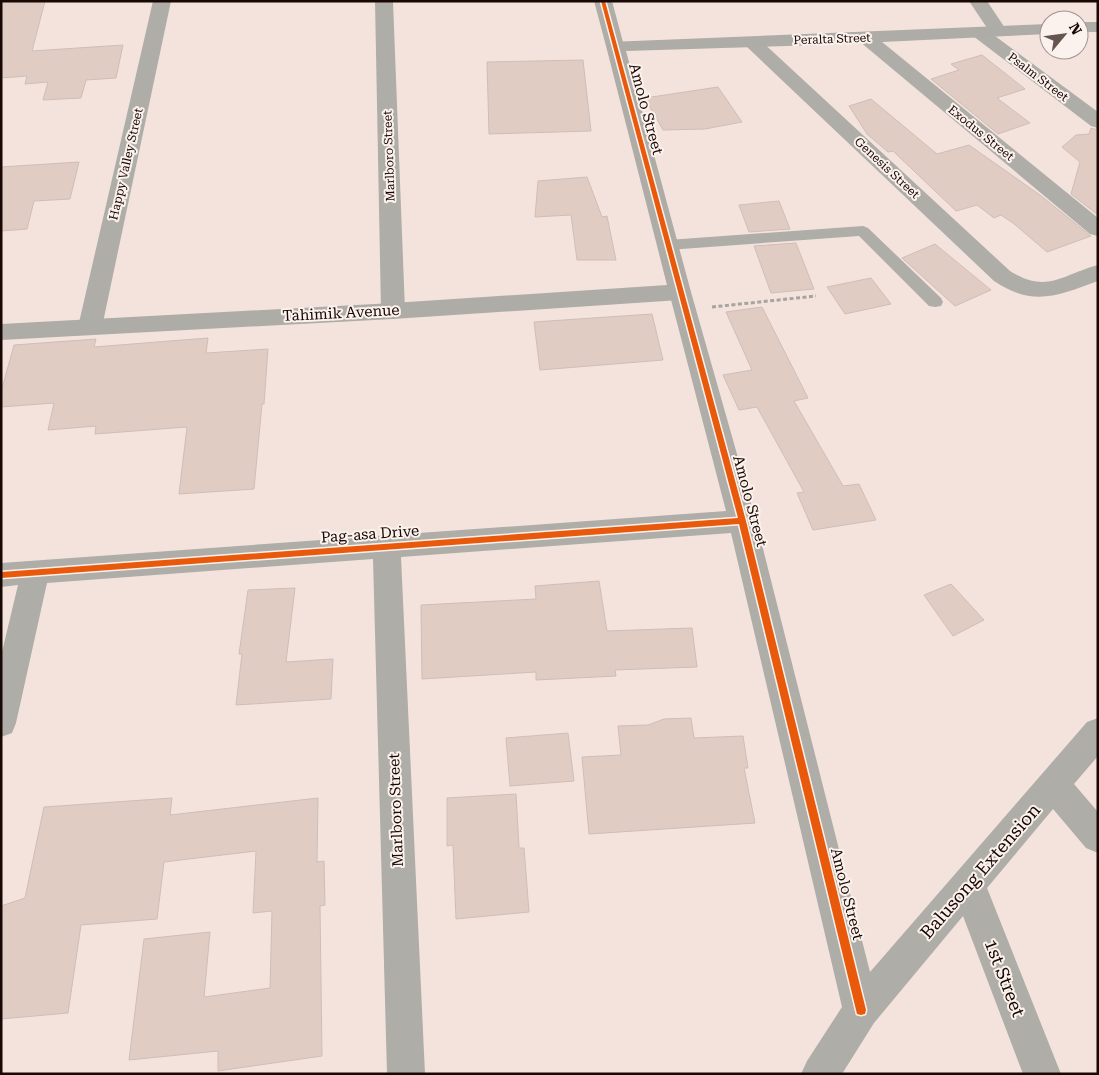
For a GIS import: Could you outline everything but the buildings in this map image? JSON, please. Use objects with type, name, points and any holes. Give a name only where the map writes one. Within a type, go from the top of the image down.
[{"type":"street","name":"Happy Valley Street","points":[[90,327],[162,1]]},
{"type":"street","name":"Marlboro Street","points":[[384,1],[393,311]]},
{"type":"street","name":"Amolo Street","points":[[603,1],[742,521],[861,1010]]},
{"type":"street","points":[[978,1],[998,31]]},
{"type":"street","name":"Peralta Street","points":[[615,46],[865,38],[1039,29]]},
{"type":"street","name":"Psalm Street","points":[[979,32],[1098,122]]},
{"type":"street","name":"Exodus Street","points":[[865,38],[1098,229]]},
{"type":"street","name":"Genesis Street","points":[[752,42],[1002,276],[1015,286],[1036,292],[1048,290],[1098,272]]},
{"type":"street","name":"Tahimik Avenue","points":[[1,332],[393,311],[683,301]]},
{"type":"street","name":"Pag-asa Drive","points":[[1,575],[742,521]]},
{"type":"street","name":"Marlboro Street","points":[[387,547],[406,1074]]},
{"type":"street","points":[[1,723],[35,572]]},
{"type":"street","name":"Balusong Extension","points":[[820,1074],[861,1010],[968,883],[1054,786],[1098,732]]},
{"type":"street","points":[[1054,786],[1098,837]]},
{"type":"street","name":"1st Street","points":[[968,883],[1042,1074]]},
{"type":"lane","points":[[668,246],[863,230],[935,302]]},
{"type":"path","points":[[683,301],[816,296]]},
{"type":"cycle path","points":[[603,1],[742,521],[861,1010]]},
{"type":"cycle path","points":[[1,575],[742,521]]}]
